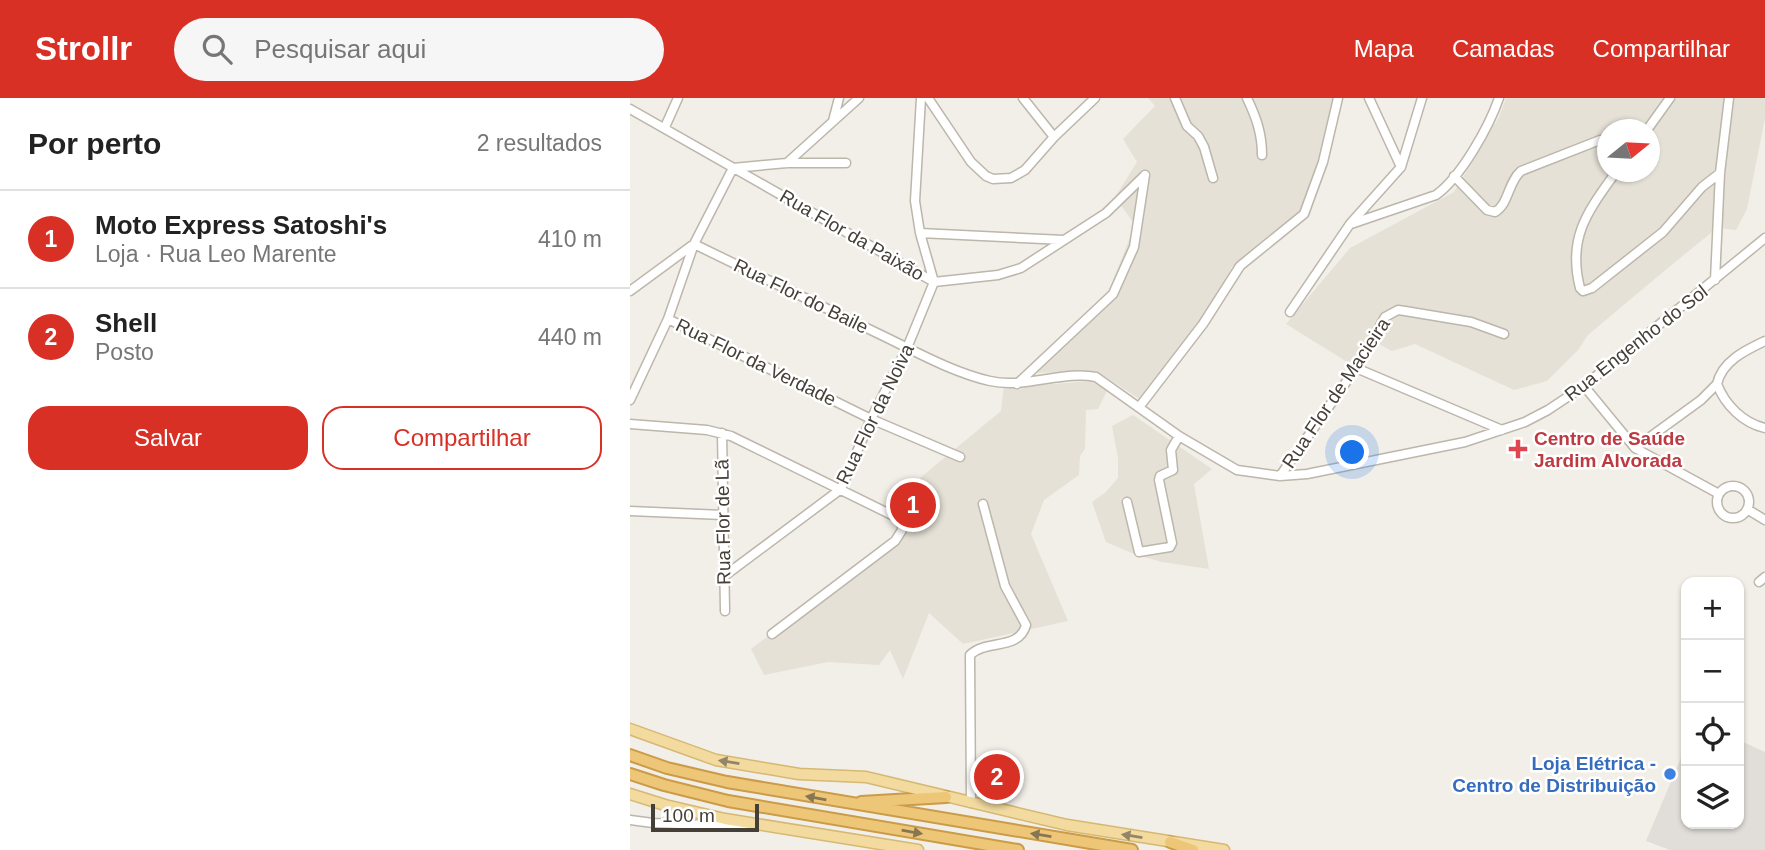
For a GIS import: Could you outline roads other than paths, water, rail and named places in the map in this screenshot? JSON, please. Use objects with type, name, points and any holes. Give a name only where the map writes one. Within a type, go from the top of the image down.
[{"type":"highway","points":[[630,755],[703,777],[841,803],[1132,850]]},
{"type":"highway","points":[[630,774],[728,801],[1018,850]]},
{"type":"highway","points":[[841,803],[946,797]]},
{"type":"highway","points":[[1170,842],[1193,850]]},
{"type":"main road","points":[[630,729],[716,760],[799,774],[866,777],[1067,825],[1224,850]]},
{"type":"main road","points":[[630,794],[698,813],[918,850]]},
{"type":"street","points":[[665,127],[678,98]]},
{"type":"street","points":[[833,121],[839,98]]},
{"type":"street","points":[[787,163],[859,98]]},
{"type":"street","points":[[921,98],[915,201],[920,233],[934,282]]},
{"type":"street","points":[[928,98],[971,162],[993,179],[1018,175],[1083,102],[1095,98]]},
{"type":"street","points":[[1024,98],[1054,137]]},
{"type":"street","points":[[1175,98],[1187,126],[1205,147],[1213,178]]},
{"type":"street","points":[[1248,98],[1258,121],[1262,155]]},
{"type":"street","points":[[1140,406],[1203,324],[1240,267],[1304,214],[1323,162],[1338,98]]},
{"type":"street","points":[[1369,98],[1401,167]]},
{"type":"street","points":[[1290,312],[1350,224],[1401,167],[1422,98]]},
{"type":"street","points":[[1350,224],[1436,195],[1446,188],[1494,111],[1499,98]]},
{"type":"street","points":[[1655,119],[1670,98]]},
{"type":"street","points":[[1715,281],[1720,173],[1729,98]]},
{"type":"street","name":"Rua Flor da Paixão","points":[[630,109],[934,282],[1009,272],[1029,264],[1106,213],[1145,175],[1134,247],[1113,294],[1017,384]]},
{"type":"street","points":[[1454,177],[1487,210],[1495,212],[1502,208],[1516,175],[1521,171],[1597,141]]},
{"type":"street","points":[[630,400],[667,319],[694,244],[733,168],[787,163],[846,163]]},
{"type":"street","points":[[1609,182],[1595,202],[1576,242],[1578,280],[1584,291],[1663,232],[1702,187],[1720,173]]},
{"type":"street","points":[[920,233],[1066,240]]},
{"type":"street","name":"Rua Engenho do Sol","points":[[907,348],[992,382],[1017,384],[1091,376],[1140,406],[1179,436],[1237,470],[1280,476],[1307,474],[1465,442],[1502,430],[1548,410],[1584,386],[1765,238]]},
{"type":"street","points":[[630,291],[694,244]]},
{"type":"street","name":"Rua Flor do Baile","points":[[694,244],[907,348]]},
{"type":"street","name":"Rua Flor da Noiva","points":[[723,577],[841,489],[907,348],[934,282]]},
{"type":"street","name":"Rua Flor de Macieira","points":[[1280,476],[1356,368],[1385,317],[1392,312],[1405,310],[1471,322],[1504,334]]},
{"type":"street","name":"Rua Flor da Verdade","points":[[667,319],[872,419],[960,457]]},
{"type":"street","points":[[1635,448],[1701,400],[1717,384],[1723,369],[1736,357],[1765,341]]},
{"type":"street","points":[[1356,368],[1502,430]]},
{"type":"street","points":[[1717,384],[1721,394],[1739,415],[1753,425],[1765,428]]},
{"type":"street","points":[[1584,386],[1635,448],[1719,494]]},
{"type":"street","points":[[630,424],[722,433],[899,517],[903,527],[899,536],[772,634]]},
{"type":"street","name":"Rua Flor de Lã","points":[[722,433],[725,611]]},
{"type":"street","points":[[1126,502],[1139,552],[1170,547],[1172,543],[1159,481],[1160,476],[1173,470],[1171,450],[1179,436]]},
{"type":"street","points":[[1732,486],[1742,489],[1748,498],[1747,509],[1734,518],[1724,515],[1717,505],[1719,494],[1732,486]]},
{"type":"street","points":[[971,803],[970,655],[976,649],[1015,640],[1023,635],[1026,625],[1005,586],[983,504]]},
{"type":"street","points":[[1747,509],[1765,520]]},
{"type":"street","points":[[630,511],[723,515]]},
{"type":"street","points":[[630,820],[737,826],[754,823]]},
{"type":"place","name":"Centro de Saúde Jardim Alvorada","points":[[1518,449]]},
{"type":"place","name":"Moto Express Satoshi's","points":[[913,505]]},
{"type":"place","name":"Loja Elétrica - Centro de Distribuição","points":[[1670,774]]},
{"type":"place","name":"Shell","points":[[997,777]]}]
